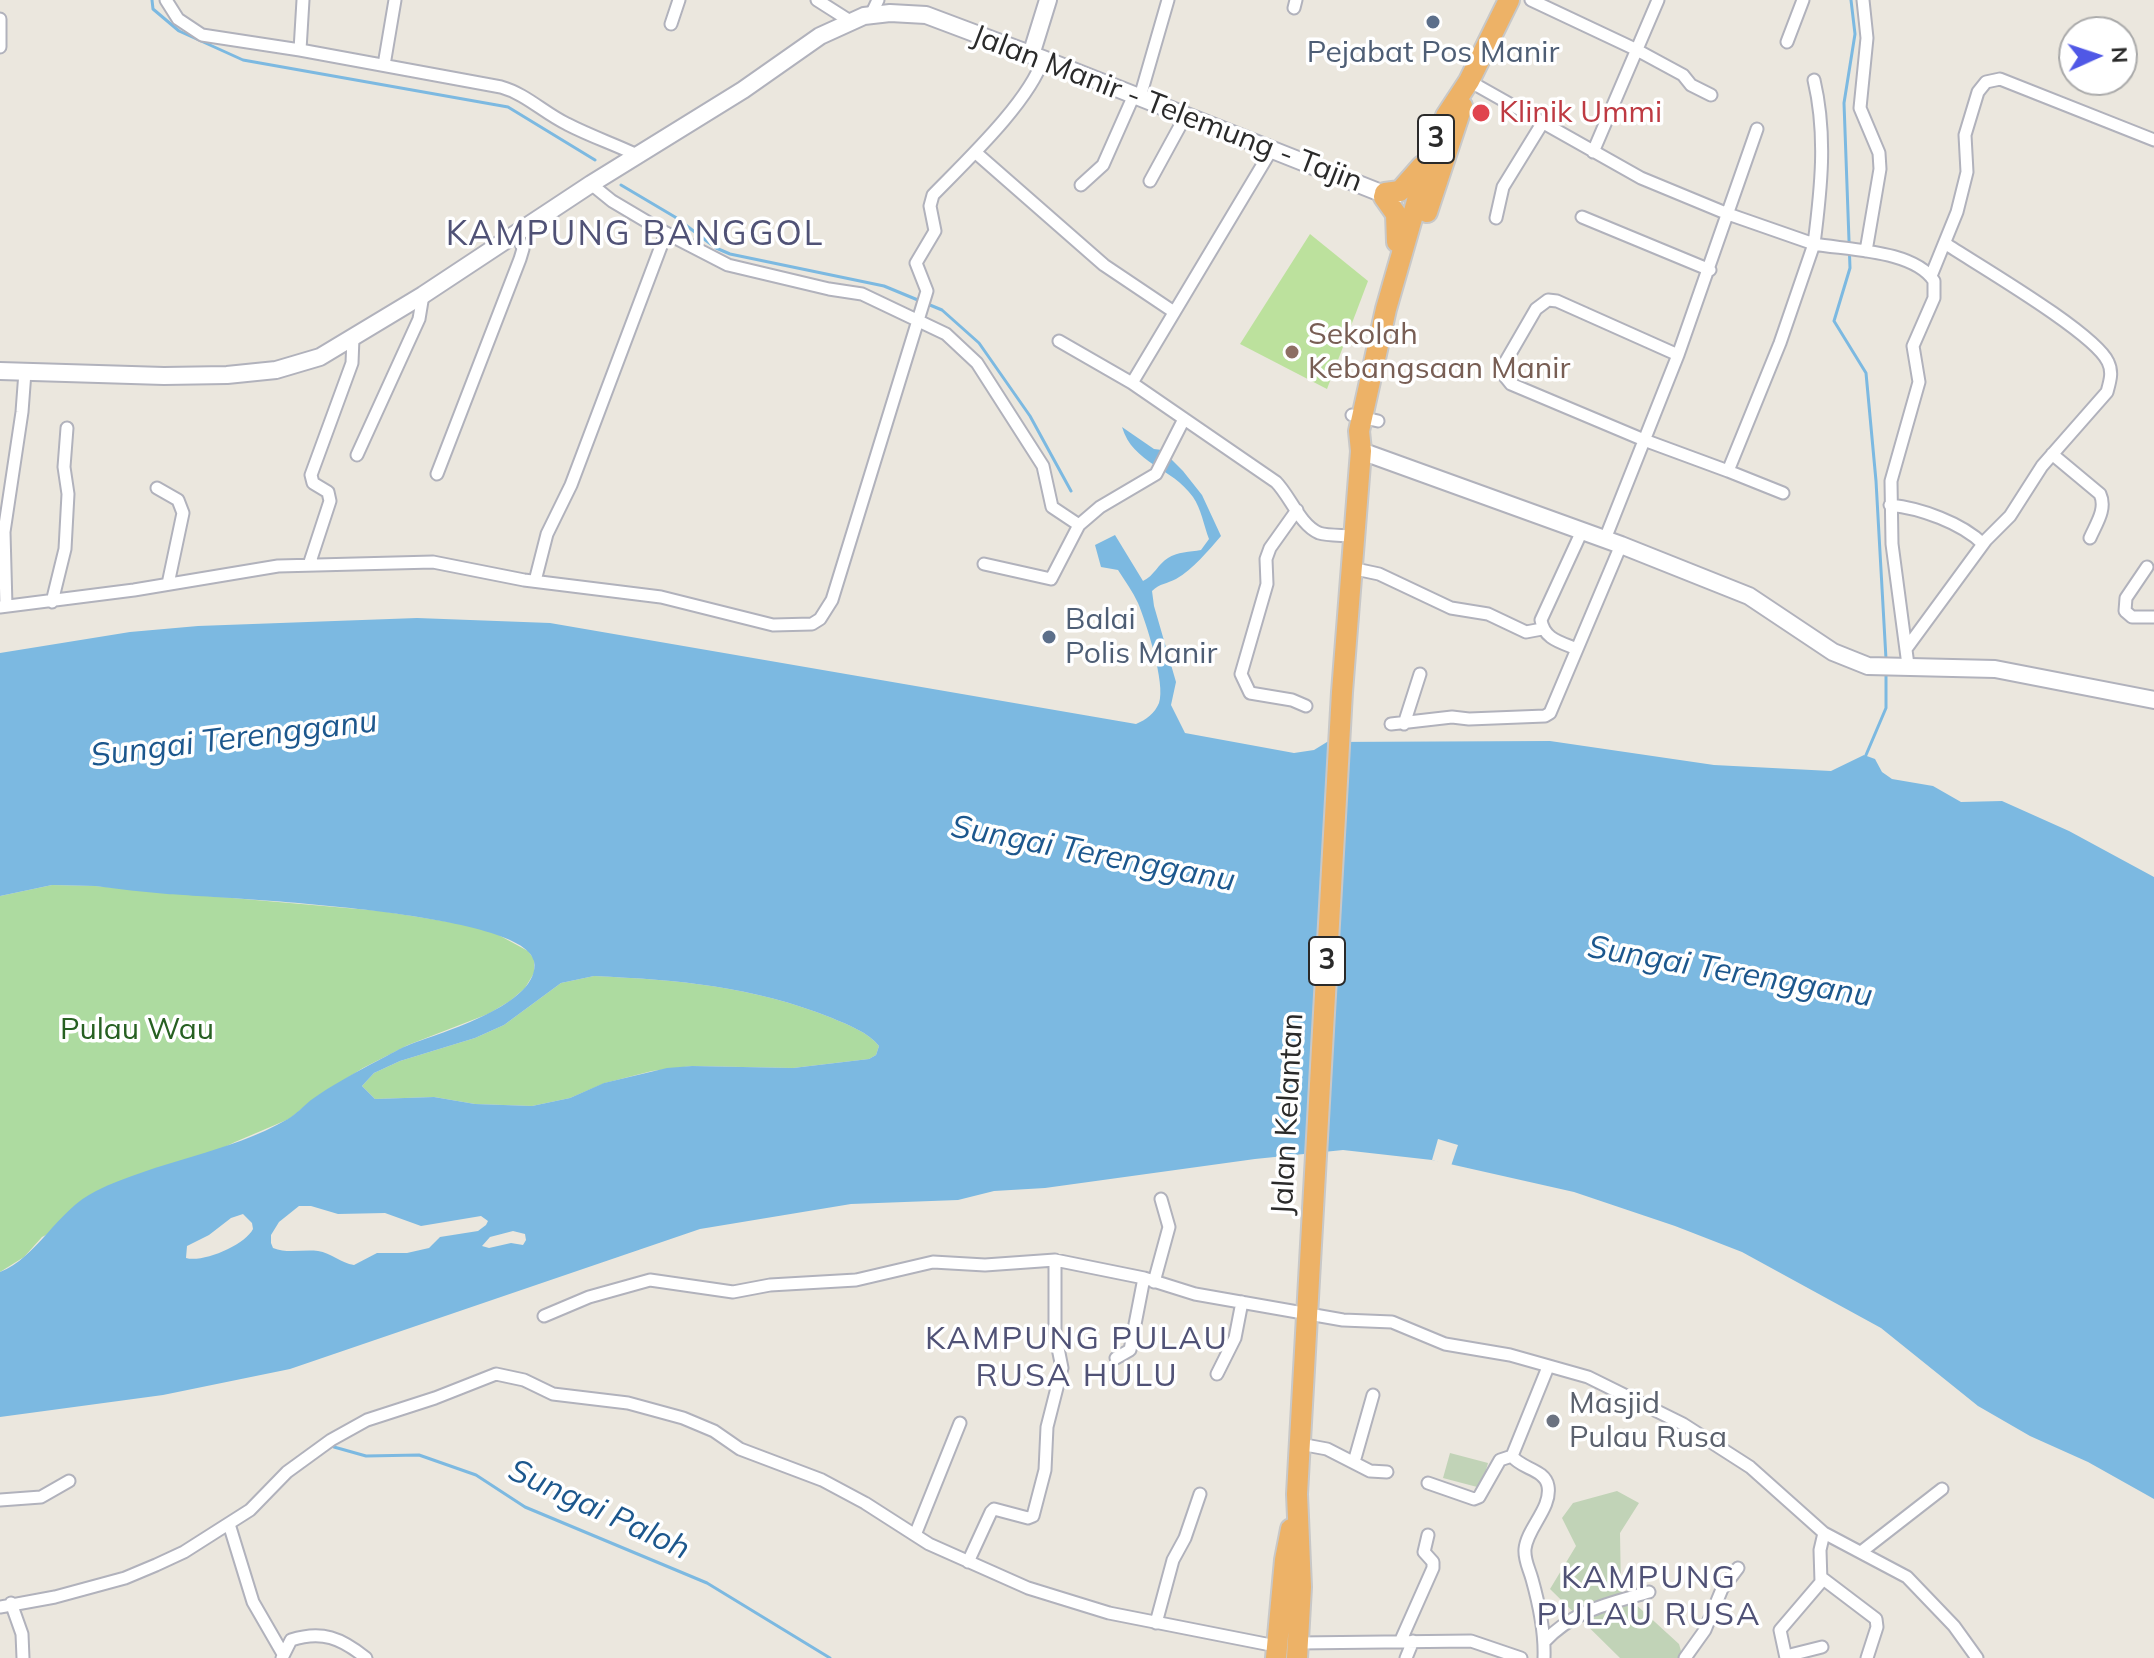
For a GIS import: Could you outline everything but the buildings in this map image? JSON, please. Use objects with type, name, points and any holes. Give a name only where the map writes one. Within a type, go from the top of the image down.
[{"type":"highway","name":"Jalan Kelantan","points":[[1366,418],[1396,314],[1431,152],[1446,116],[1469,81],[1509,0]]},
{"type":"highway","name":"Jalan Kelantan","points":[[1298,1650],[1301,1587],[1297,1494],[1342,692],[1361,451],[1386,309],[1421,208],[1458,122],[1469,81]]},
{"type":"highway","points":[[1386,309],[1398,223],[1383,194],[1405,187],[1431,152]]},
{"type":"highway","name":"Jalan Kelantan","points":[[1276,1652],[1285,1560],[1297,1494]]},
{"type":"highway","points":[[1276,1652],[1283,1633],[1288,1583],[1295,1579],[1301,1587]]},
{"type":"main road","points":[[1037,57],[1048,0]]},
{"type":"main road","name":"Jalan Manir - Telemung - Tajin","points":[[0,371],[164,376],[256,373],[291,367],[320,357],[423,295],[591,184],[782,64],[820,36],[875,8],[926,15],[1421,208]]},
{"type":"main road","points":[[1361,451],[1613,542],[1749,596],[1833,652],[1868,666],[1905,660],[1995,669],[2154,700]]},
{"type":"street","points":[[166,0],[178,19],[202,35],[300,50],[516,91],[568,125],[637,155]]},
{"type":"street","points":[[300,50],[303,0]]},
{"type":"street","points":[[384,65],[395,0]]},
{"type":"street","points":[[671,24],[679,0]]},
{"type":"street","points":[[817,0],[850,21]]},
{"type":"street","points":[[1081,185],[1103,165],[1137,96],[1168,0]]},
{"type":"street","points":[[1531,0],[1635,49],[1683,75],[1691,85],[1711,95]]},
{"type":"street","points":[[1593,152],[1658,0]]},
{"type":"street","points":[[1787,42],[1803,0]]},
{"type":"street","points":[[1862,251],[1880,169],[1879,153],[1860,108],[1867,38],[1863,0]]},
{"type":"street","points":[[0,19],[0,47]]},
{"type":"street","points":[[25,372],[4,532],[3,606],[52,602],[257,568],[433,562],[535,581],[661,597],[773,625],[801,626],[820,619],[832,600],[927,291],[916,263],[935,231],[930,206],[933,195],[975,152],[1038,75],[1037,57]]},
{"type":"street","points":[[1928,274],[1946,244],[1957,212],[1967,172],[1965,135],[1978,92],[1986,82],[2000,79],[2154,140]]},
{"type":"street","points":[[1728,471],[1785,329],[1814,244],[1822,175],[1821,127],[1814,80]]},
{"type":"street","points":[[1469,81],[1641,178],[1728,214],[1814,244],[1908,261],[1928,274],[1935,289],[1934,298],[1913,353],[1919,382],[1891,481],[1892,544],[1905,660]]},
{"type":"street","points":[[1150,181],[1186,115]]},
{"type":"street","points":[[1496,218],[1503,187],[1543,122]]},
{"type":"street","points":[[1420,674],[1397,724],[1452,717],[1545,716],[1552,709],[1577,649],[1644,440],[1710,270],[1757,129]]},
{"type":"street","points":[[1132,383],[1272,149]]},
{"type":"street","points":[[975,152],[1104,265],[1174,312]]},
{"type":"street","points":[[591,184],[612,201],[666,233],[728,265],[862,294],[918,317],[946,334],[977,363],[1043,466],[1052,507],[1079,525]]},
{"type":"street","points":[[1582,217],[1710,270]]},
{"type":"street","points":[[437,474],[520,259],[523,249],[517,232]]},
{"type":"street","points":[[535,581],[547,534],[571,485],[666,233]]},
{"type":"street","points":[[1905,660],[1983,544],[2010,516],[2052,454],[2107,392],[2112,376],[2101,350],[1946,244]]},
{"type":"street","points":[[357,455],[419,319],[423,295]]},
{"type":"street","points":[[1678,355],[1557,301],[1548,300],[1536,309],[1503,366],[1503,374],[1511,384],[1644,440],[1783,493]]},
{"type":"street","points":[[309,565],[330,501],[328,492],[313,483],[311,475],[352,363],[353,338]]},
{"type":"street","points":[[1059,341],[1132,383],[1276,482],[1307,523],[1319,533],[1352,536]]},
{"type":"street","points":[[984,564],[1051,579],[1079,525],[1100,507],[1156,474],[1184,419]]},
{"type":"street","points":[[52,602],[65,549],[67,428]]},
{"type":"street","points":[[2052,454],[2100,494],[2104,501],[2090,538]]},
{"type":"street","points":[[157,488],[178,500],[183,513],[168,584]]},
{"type":"street","points":[[1890,505],[1918,508],[1933,517],[1965,528],[1983,544]]},
{"type":"street","points":[[1297,510],[1270,548],[1266,559],[1267,584],[1241,674],[1250,693],[1292,700],[1306,706]]},
{"type":"street","points":[[1577,649],[1548,637],[1542,629],[1541,620],[1582,531]]},
{"type":"street","points":[[2147,567],[2126,598],[2125,611],[2132,617],[2154,617]]},
{"type":"street","points":[[1351,568],[1379,574],[1451,608],[1488,614],[1526,632],[1542,629]]},
{"type":"street","points":[[1116,1358],[1130,1350],[1149,1280],[1169,1227],[1161,1199]]},
{"type":"street","points":[[968,1562],[994,1509],[1028,1518],[1033,1516],[1045,1470],[1047,1427],[1062,1368],[1055,1333],[1055,1260]]},
{"type":"street","points":[[544,1316],[589,1297],[650,1280],[733,1292],[770,1285],[856,1280],[933,1262],[985,1265],[1055,1260],[1149,1280],[1195,1294],[1343,1320],[1392,1322],[1445,1344],[1510,1355],[1601,1382],[1683,1424],[1750,1467],[1824,1533],[1907,1577],[1954,1626],[1977,1658]]},
{"type":"street","points":[[1217,1374],[1235,1338],[1242,1302]]},
{"type":"street","points":[[1428,1483],[1474,1499],[1479,1497],[1500,1460],[1512,1456],[1548,1367]]},
{"type":"street","points":[[23,1658],[22,1634],[6,1605],[55,1597],[125,1578],[184,1552],[250,1510],[287,1472],[331,1440],[367,1420],[496,1374],[509,1375],[553,1394],[628,1403],[683,1418],[714,1431],[740,1449],[822,1480],[915,1535],[1028,1588],[1109,1613],[1276,1652]]},
{"type":"street","points":[[1354,1462],[1373,1395]]},
{"type":"street","points":[[915,1535],[960,1423]]},
{"type":"street","points":[[1300,1444],[1327,1449],[1370,1471],[1387,1472]]},
{"type":"street","points":[[1512,1456],[1516,1462],[1543,1476],[1548,1482],[1547,1498],[1525,1547],[1544,1642],[1544,1658]]},
{"type":"street","points":[[0,1500],[41,1497],[69,1481]]},
{"type":"street","points":[[1861,1552],[1942,1489]]},
{"type":"street","points":[[1156,1623],[1173,1560],[1185,1538],[1200,1494]]},
{"type":"street","points":[[229,1524],[253,1602],[283,1656]]},
{"type":"street","points":[[1822,1647],[1786,1657],[1780,1630],[1822,1578],[1820,1550],[1824,1533]]},
{"type":"street","points":[[1406,1658],[1407,1640],[1433,1568],[1433,1562],[1424,1552],[1428,1535]]},
{"type":"street","points":[[1685,1658],[1705,1630],[1722,1589],[1738,1568]]},
{"type":"street","points":[[1822,1578],[1876,1619],[1877,1627],[1867,1658]]},
{"type":"street","points":[[1544,1642],[1557,1628],[1585,1611],[1649,1592]]},
{"type":"street","points":[[283,1656],[291,1640],[317,1634],[327,1636],[366,1658]]},
{"type":"street","points":[[1298,1650],[1407,1640],[1471,1641],[1521,1658]]},
{"type":"green space","points":[[1310,234],[1368,281],[1327,389],[1240,344]]},
{"type":"green space","name":"Pulau Wau","points":[[52,885],[381,911],[462,924],[493,932],[528,951],[534,959],[534,973],[525,988],[488,1014],[408,1045],[363,1068],[289,1119],[235,1142],[42,1237],[24,1257],[0,1272],[0,896]]},
{"type":"green space","points":[[594,976],[715,986],[773,998],[851,1026],[879,1046],[876,1055],[869,1059],[793,1068],[692,1066],[652,1071],[605,1083],[570,1098],[532,1106],[475,1104],[434,1097],[375,1099],[362,1086],[374,1073],[400,1061],[475,1038],[504,1025],[561,983]]},
{"type":"green space","points":[[1450,1453],[1488,1463],[1481,1488],[1443,1478]]},
{"type":"green space","points":[[1617,1491],[1639,1503],[1620,1533],[1621,1591],[1679,1644],[1683,1658],[1620,1658],[1550,1589],[1576,1546],[1562,1518],[1573,1503]]},
{"type":"water","name":"Sungai Terengganu","points":[[1122,427],[1154,449],[1162,450],[1183,471],[1202,495],[1221,536],[1188,570],[1152,591],[1176,682],[1171,705],[1185,733],[1294,753],[1314,750],[1327,742],[1550,741],[1714,765],[1831,771],[1864,755],[1875,759],[1882,772],[1892,779],[1933,786],[1961,802],[2002,801],[2069,831],[2154,877],[2154,1499],[1978,1406],[1881,1328],[1742,1252],[1574,1192],[1432,1160],[1343,1150],[1045,1188],[994,1191],[958,1200],[851,1204],[700,1229],[290,1369],[163,1395],[0,1417],[0,1272],[25,1256],[82,1199],[119,1181],[242,1140],[288,1119],[336,1084],[395,1052],[465,1024],[506,1003],[522,991],[532,976],[534,961],[517,944],[480,930],[427,918],[366,910],[95,886],[52,885],[0,896],[0,653],[130,632],[198,626],[417,618],[550,623],[1136,724],[1150,716],[1159,703],[1160,682],[1154,653],[1134,595],[1118,570],[1101,567],[1095,545],[1115,535],[1143,581],[1168,558],[1201,550],[1209,539],[1193,497],[1127,439]],"holes":[[[594,976],[715,986],[802,1007],[851,1026],[879,1046],[876,1055],[869,1059],[793,1068],[667,1068],[604,1083],[570,1098],[532,1106],[475,1104],[434,1097],[375,1099],[362,1086],[374,1073],[400,1061],[475,1038],[504,1025],[561,983]],[[299,1206],[311,1206],[338,1214],[385,1213],[421,1226],[481,1216],[488,1221],[478,1231],[440,1237],[429,1248],[407,1253],[377,1253],[354,1265],[318,1251],[273,1248],[271,1235],[279,1222]],[[243,1214],[252,1223],[253,1229],[249,1235],[223,1251],[203,1258],[186,1258],[187,1246],[209,1235],[231,1218]],[[513,1231],[525,1234],[526,1240],[523,1245],[482,1246],[490,1237]]]},
{"type":"pier","points":[[1438,1139],[1458,1145],[1451,1166],[1432,1160]]},
{"type":"waterway","points":[[152,0],[153,9],[179,31],[243,60],[508,107],[595,160]]},
{"type":"waterway","points":[[1851,0],[1855,34],[1844,103],[1850,268],[1834,321],[1866,373],[1876,481],[1886,659]]},
{"type":"waterway","points":[[621,185],[675,217],[716,248],[730,254],[884,286],[942,310],[979,343],[1030,416],[1071,491]]},
{"type":"waterway","points":[[1866,755],[1886,708],[1886,671]]},
{"type":"waterway","name":"Sungai Paloh","points":[[334,1447],[366,1456],[419,1455],[476,1475],[525,1507],[707,1583],[830,1658]]},
{"type":"place","name":"Pejabat Pos Manir","points":[[1433,22]]},
{"type":"place","name":"Klinik Ummi","points":[[1481,113]]},
{"type":"place","name":"Sekolah Kebangsaan Manir","points":[[1292,352]]},
{"type":"place","name":"Balai Polis Manir","points":[[1049,637]]},
{"type":"place","name":"Masjid Pulau Rusa","points":[[1553,1421]]},
{"type":"district","name":"KAMPUNG BANGGOL","points":[[635,235]]},
{"type":"district","name":"KAMPUNG PULAU RUSA HULU","points":[[1077,1358]]},
{"type":"district","name":"KAMPUNG PULAU RUSA","points":[[1649,1596]]}]
